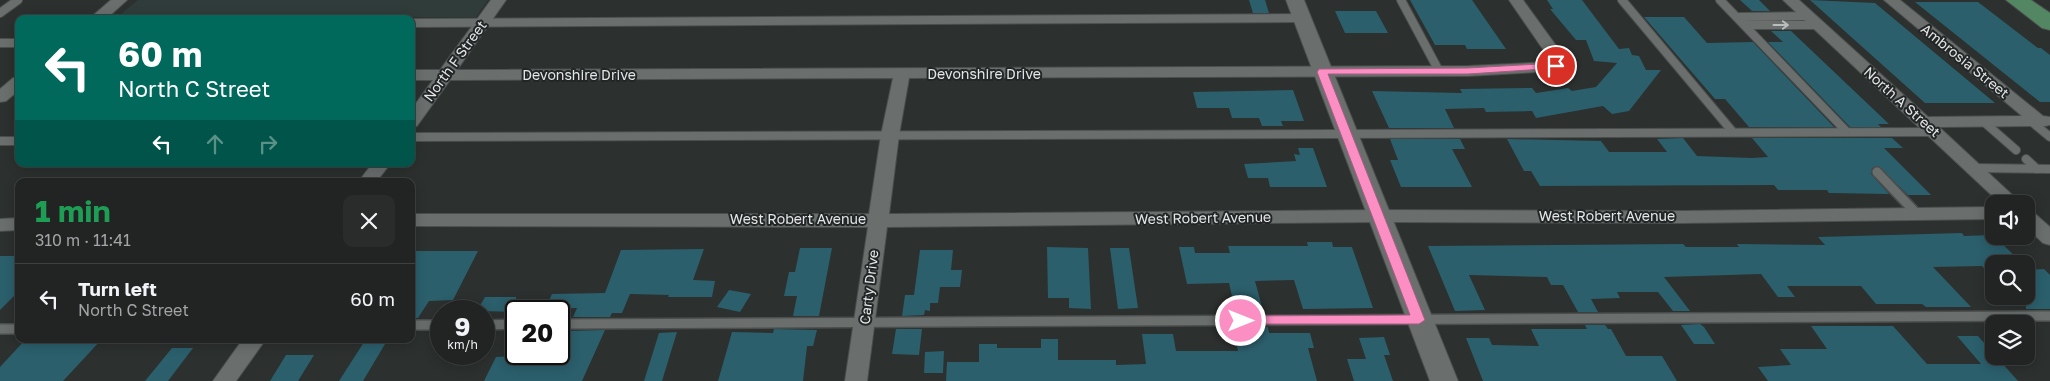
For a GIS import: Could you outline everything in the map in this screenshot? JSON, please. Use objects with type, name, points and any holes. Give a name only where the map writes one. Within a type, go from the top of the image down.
[{"type":"main road","points":[[2017,0],[2050,23]]},
{"type":"main road","points":[[2032,0],[2050,12]]},
{"type":"main road","points":[[2043,0],[2050,4]]},
{"type":"street","points":[[101,15],[120,0]]},
{"type":"street","name":"North F Street","points":[[415,116],[499,0]]},
{"type":"street","name":"Devonshire Drive","points":[[415,76],[1439,71],[1556,66],[1557,58],[1516,0]]},
{"type":"street","name":"North A Street","points":[[1790,0],[2003,195]]},
{"type":"street","name":"Ambrosia Street","points":[[1891,0],[2040,122]]},
{"type":"street","points":[[1299,9],[1444,381]]},
{"type":"street","name":"Carty Drive","points":[[856,381],[890,136],[902,74]]},
{"type":"street","points":[[0,97],[15,85]]},
{"type":"street","points":[[1929,127],[1984,122],[2040,122]]},
{"type":"street","points":[[370,178],[379,167]]},
{"type":"street","name":"West Robert Avenue","points":[[415,220],[878,219],[1009,221],[1380,216],[1682,217],[1985,213]]},
{"type":"street","points":[[2035,223],[2047,233]]},
{"type":"street","points":[[0,225],[15,224]]},
{"type":"street","points":[[224,381],[252,343]]},
{"type":"lane","points":[[0,13],[18,0]]},
{"type":"lane","points":[[1401,0],[1439,71]]},
{"type":"lane","points":[[1622,0],[1732,131]]},
{"type":"lane","points":[[1720,0],[1846,132]]},
{"type":"lane","points":[[415,23],[1299,9]]},
{"type":"lane","points":[[1736,17],[1812,20]]},
{"type":"lane","points":[[1745,26],[1812,20]]},
{"type":"lane","points":[[0,43],[15,43]]},
{"type":"lane","points":[[1984,122],[2016,150]]},
{"type":"lane","points":[[2040,122],[2050,137]]},
{"type":"lane","points":[[415,137],[1846,132],[1929,127]]},
{"type":"lane","points":[[0,141],[15,141]]},
{"type":"lane","points":[[2026,158],[2037,169]]},
{"type":"lane","points":[[1974,168],[2050,169]]},
{"type":"lane","points":[[1877,172],[1917,214]]},
{"type":"lane","points":[[570,324],[2050,316]]},
{"type":"lane","points":[[415,325],[430,325]]},
{"type":"lane","points":[[0,329],[15,329]]},
{"type":"shaded area","points":[[138,0],[488,0],[476,17],[415,17],[415,15],[120,15]]},
{"type":"building","points":[[1249,0],[1265,0],[1269,13],[1253,13]]},
{"type":"building","points":[[1410,0],[1472,0],[1506,49],[1467,49],[1465,45],[1435,45]]},
{"type":"building","points":[[1547,0],[1582,0],[1619,49],[1629,48],[1632,55],[1639,56],[1646,70],[1661,70],[1629,111],[1612,114],[1603,106],[1536,118],[1532,111],[1486,112],[1484,108],[1445,109],[1454,128],[1389,128],[1372,91],[1462,93],[1460,89],[1532,88],[1536,93],[1568,88],[1572,91],[1596,87],[1617,63],[1594,61],[1586,40],[1576,40],[1550,9],[1553,9]]},
{"type":"building","points":[[1740,0],[1759,0],[1770,11],[1752,11]]},
{"type":"building","points":[[1810,0],[1875,3],[1995,103],[1925,103]]},
{"type":"building","points":[[1915,2],[1978,2],[2038,48],[2041,48],[2050,55],[2050,102],[2040,102]]},
{"type":"building","points":[[1335,11],[1376,11],[1388,33],[1345,33]]},
{"type":"building","points":[[1644,17],[1684,17],[1707,43],[1753,42],[1834,127],[1749,127],[1725,99],[1715,99]]},
{"type":"building","points":[[1771,31],[1791,31],[1889,124],[1878,124],[1881,127],[1850,127],[1768,42],[1783,42]]},
{"type":"building","points":[[1293,90],[1304,121],[1281,121],[1283,126],[1262,126],[1259,118],[1232,118],[1229,108],[1197,108],[1193,92]]},
{"type":"building","points":[[1683,138],[1697,156],[1752,158],[1768,157],[1752,138],[1892,138],[1903,148],[1884,148],[1931,195],[1908,195],[1878,166],[1872,168],[1871,174],[1889,194],[1829,193],[1827,190],[1778,190],[1774,185],[1540,186],[1531,171],[1524,171],[1507,139],[1601,141],[1609,152],[1667,152],[1657,139]]},
{"type":"building","points":[[1390,139],[1460,139],[1465,149],[1452,149],[1472,187],[1401,187],[1390,160],[1398,160]]},
{"type":"building","points":[[1298,148],[1313,148],[1327,187],[1270,187],[1268,178],[1248,178],[1244,164],[1296,161],[1294,154],[1300,155]]},
{"type":"building","points":[[1962,233],[1964,236],[1985,235],[1985,245],[2003,245],[2014,255],[1985,255],[1985,269],[1982,266],[1933,267],[1971,307],[1876,304],[1861,286],[1787,286],[1795,297],[1778,297],[1761,274],[1664,277],[1690,311],[1673,311],[1658,292],[1617,292],[1620,298],[1591,299],[1598,312],[1578,312],[1563,285],[1551,285],[1547,277],[1469,275],[1485,310],[1455,311],[1428,246],[1683,244],[1686,247],[1739,247],[1737,244],[1825,245],[1818,237]]},
{"type":"building","points":[[1307,242],[1332,242],[1333,247],[1352,247],[1373,308],[1303,309],[1294,280],[1255,281],[1264,314],[1236,314],[1229,283],[1187,284],[1179,247],[1194,247],[1195,253],[1230,253],[1228,246],[1308,246]]},
{"type":"building","points":[[1047,247],[1088,248],[1091,309],[1069,308],[1069,298],[1048,298]]},
{"type":"building","points":[[800,248],[832,248],[819,316],[793,316],[797,296],[784,296],[789,272],[795,272]]},
{"type":"building","points":[[1110,248],[1129,248],[1138,308],[1118,309]]},
{"type":"building","points":[[704,249],[693,280],[715,281],[712,297],[668,297],[669,295],[630,294],[622,313],[612,313],[610,317],[573,317],[577,308],[570,308],[570,300],[549,300],[552,294],[605,293],[621,250]]},
{"type":"building","points":[[920,250],[953,250],[951,270],[962,270],[960,287],[940,287],[938,303],[930,303],[930,311],[925,310],[924,315],[902,316],[905,295],[914,295]]},
{"type":"building","points":[[415,251],[478,251],[453,300],[429,301],[418,318],[415,318]]},
{"type":"building","points":[[0,256],[15,256],[15,295],[0,310]]},
{"type":"building","points":[[2044,269],[2050,275],[2050,309],[2026,309],[2026,305],[2035,305],[2035,270]]},
{"type":"building","points":[[729,290],[751,294],[740,312],[717,307]]},
{"type":"building","points":[[485,297],[516,297],[516,300],[505,300],[505,312],[495,311],[495,300],[483,300]]},
{"type":"building","points":[[1700,324],[1715,344],[1694,344],[1681,325]]},
{"type":"building","points":[[1585,325],[1605,325],[1608,329],[1611,329],[1626,356],[1662,356],[1677,381],[1483,381],[1466,338],[1489,338],[1492,345],[1539,346],[1531,329],[1587,329]]},
{"type":"building","points":[[1811,326],[1893,326],[1927,364],[1981,364],[1957,336],[1978,336],[1985,344],[1985,365],[2004,365],[2018,381],[1768,381],[1758,367],[1791,365],[1780,349],[1827,349]]},
{"type":"building","points":[[1239,327],[1268,327],[1269,333],[1310,333],[1314,348],[1308,348],[1317,381],[946,381],[947,362],[979,362],[979,344],[997,344],[997,348],[1041,348],[1041,339],[1058,339],[1058,360],[1116,360],[1116,365],[1146,364],[1142,334],[1173,334],[1176,351],[1238,351],[1234,333],[1241,333]]},
{"type":"building","points":[[774,329],[817,330],[813,346],[807,346],[803,381],[718,381],[732,332],[773,333]]},
{"type":"building","points":[[896,329],[922,329],[919,355],[892,354]]},
{"type":"building","points":[[605,330],[582,381],[484,381],[492,365],[495,365],[496,357],[505,357],[505,365],[570,365],[570,331]]},
{"type":"building","points":[[677,332],[662,381],[644,381],[659,333]]},
{"type":"building","points":[[1384,337],[1390,355],[1384,355],[1393,381],[1354,381],[1347,359],[1366,359],[1359,338]]},
{"type":"building","points":[[22,343],[98,343],[63,381],[0,381],[0,367]]},
{"type":"building","points":[[363,343],[386,343],[363,381],[339,381]]},
{"type":"building","points":[[172,348],[193,348],[168,381],[145,381]]},
{"type":"building","points":[[944,351],[943,373],[924,373],[925,352]]},
{"type":"building","points":[[286,355],[314,355],[298,381],[270,381]]},
{"type":"route","points":[[1241,321],[1419,320],[1380,216],[1322,72],[1468,71],[1500,68],[1550,68],[1556,66]]}]
